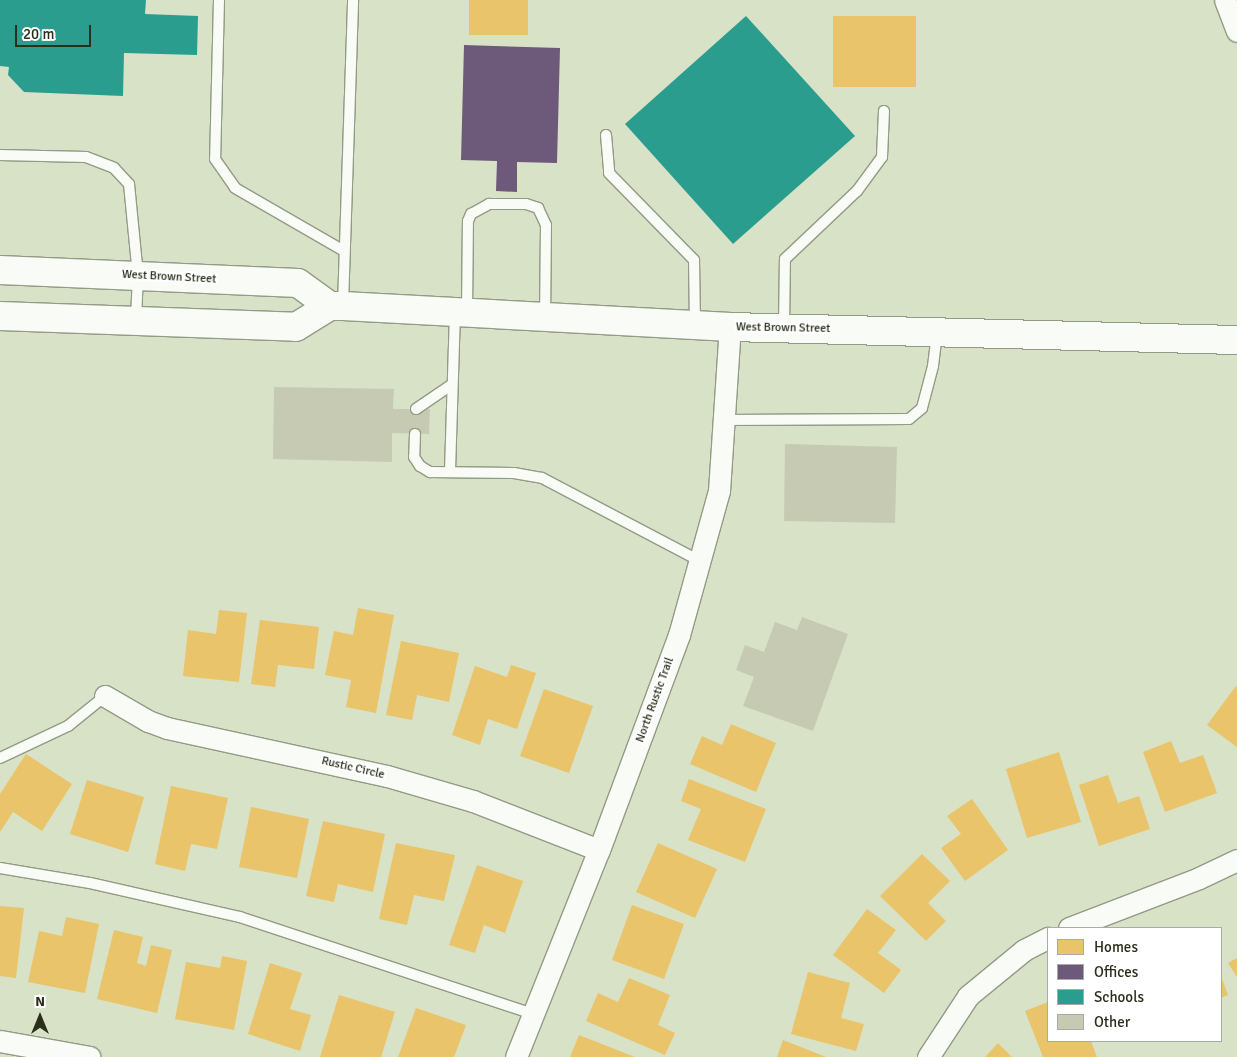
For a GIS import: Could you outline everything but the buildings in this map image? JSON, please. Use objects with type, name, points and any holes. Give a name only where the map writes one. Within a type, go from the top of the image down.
[{"type":"main road","name":"West Brown Street","points":[[0,270],[298,283],[337,306],[730,327],[1237,340]]},
{"type":"main road","points":[[0,316],[296,327],[337,306]]},
{"type":"street","points":[[1225,0],[1237,31]]},
{"type":"street","name":"North Rustic Trail","points":[[516,1057],[599,850],[679,635],[718,491],[730,327]]},
{"type":"street","name":"Rustic Circle","points":[[105,696],[148,721],[167,728],[387,776],[473,800],[599,850]]},
{"type":"street","points":[[1072,927],[1199,878],[1237,860]]},
{"type":"street","points":[[928,1057],[968,996],[1024,950],[1047,938]]},
{"type":"street","points":[[0,1041],[90,1057]]},
{"type":"lane","points":[[219,0],[215,159],[235,188],[344,251]]},
{"type":"lane","points":[[337,306],[344,251],[353,0]]},
{"type":"lane","points":[[784,328],[785,259],[857,191],[882,156],[884,110]]},
{"type":"lane","points":[[606,135],[610,173],[694,260],[694,325]]},
{"type":"lane","points":[[0,155],[86,157],[114,168],[129,184],[138,275],[136,321]]},
{"type":"lane","points":[[450,471],[451,385],[461,313],[468,221],[471,214],[489,204],[526,204],[538,208],[546,225],[545,317]]},
{"type":"lane","points":[[724,420],[909,419],[922,408],[933,366],[937,332]]},
{"type":"lane","points":[[416,409],[451,385]]},
{"type":"lane","points":[[415,434],[414,457],[420,466],[430,472],[514,473],[542,478],[700,561]]},
{"type":"lane","points":[[0,758],[68,726],[105,696]]},
{"type":"lane","points":[[0,868],[90,883],[240,917],[534,1014]]}]
